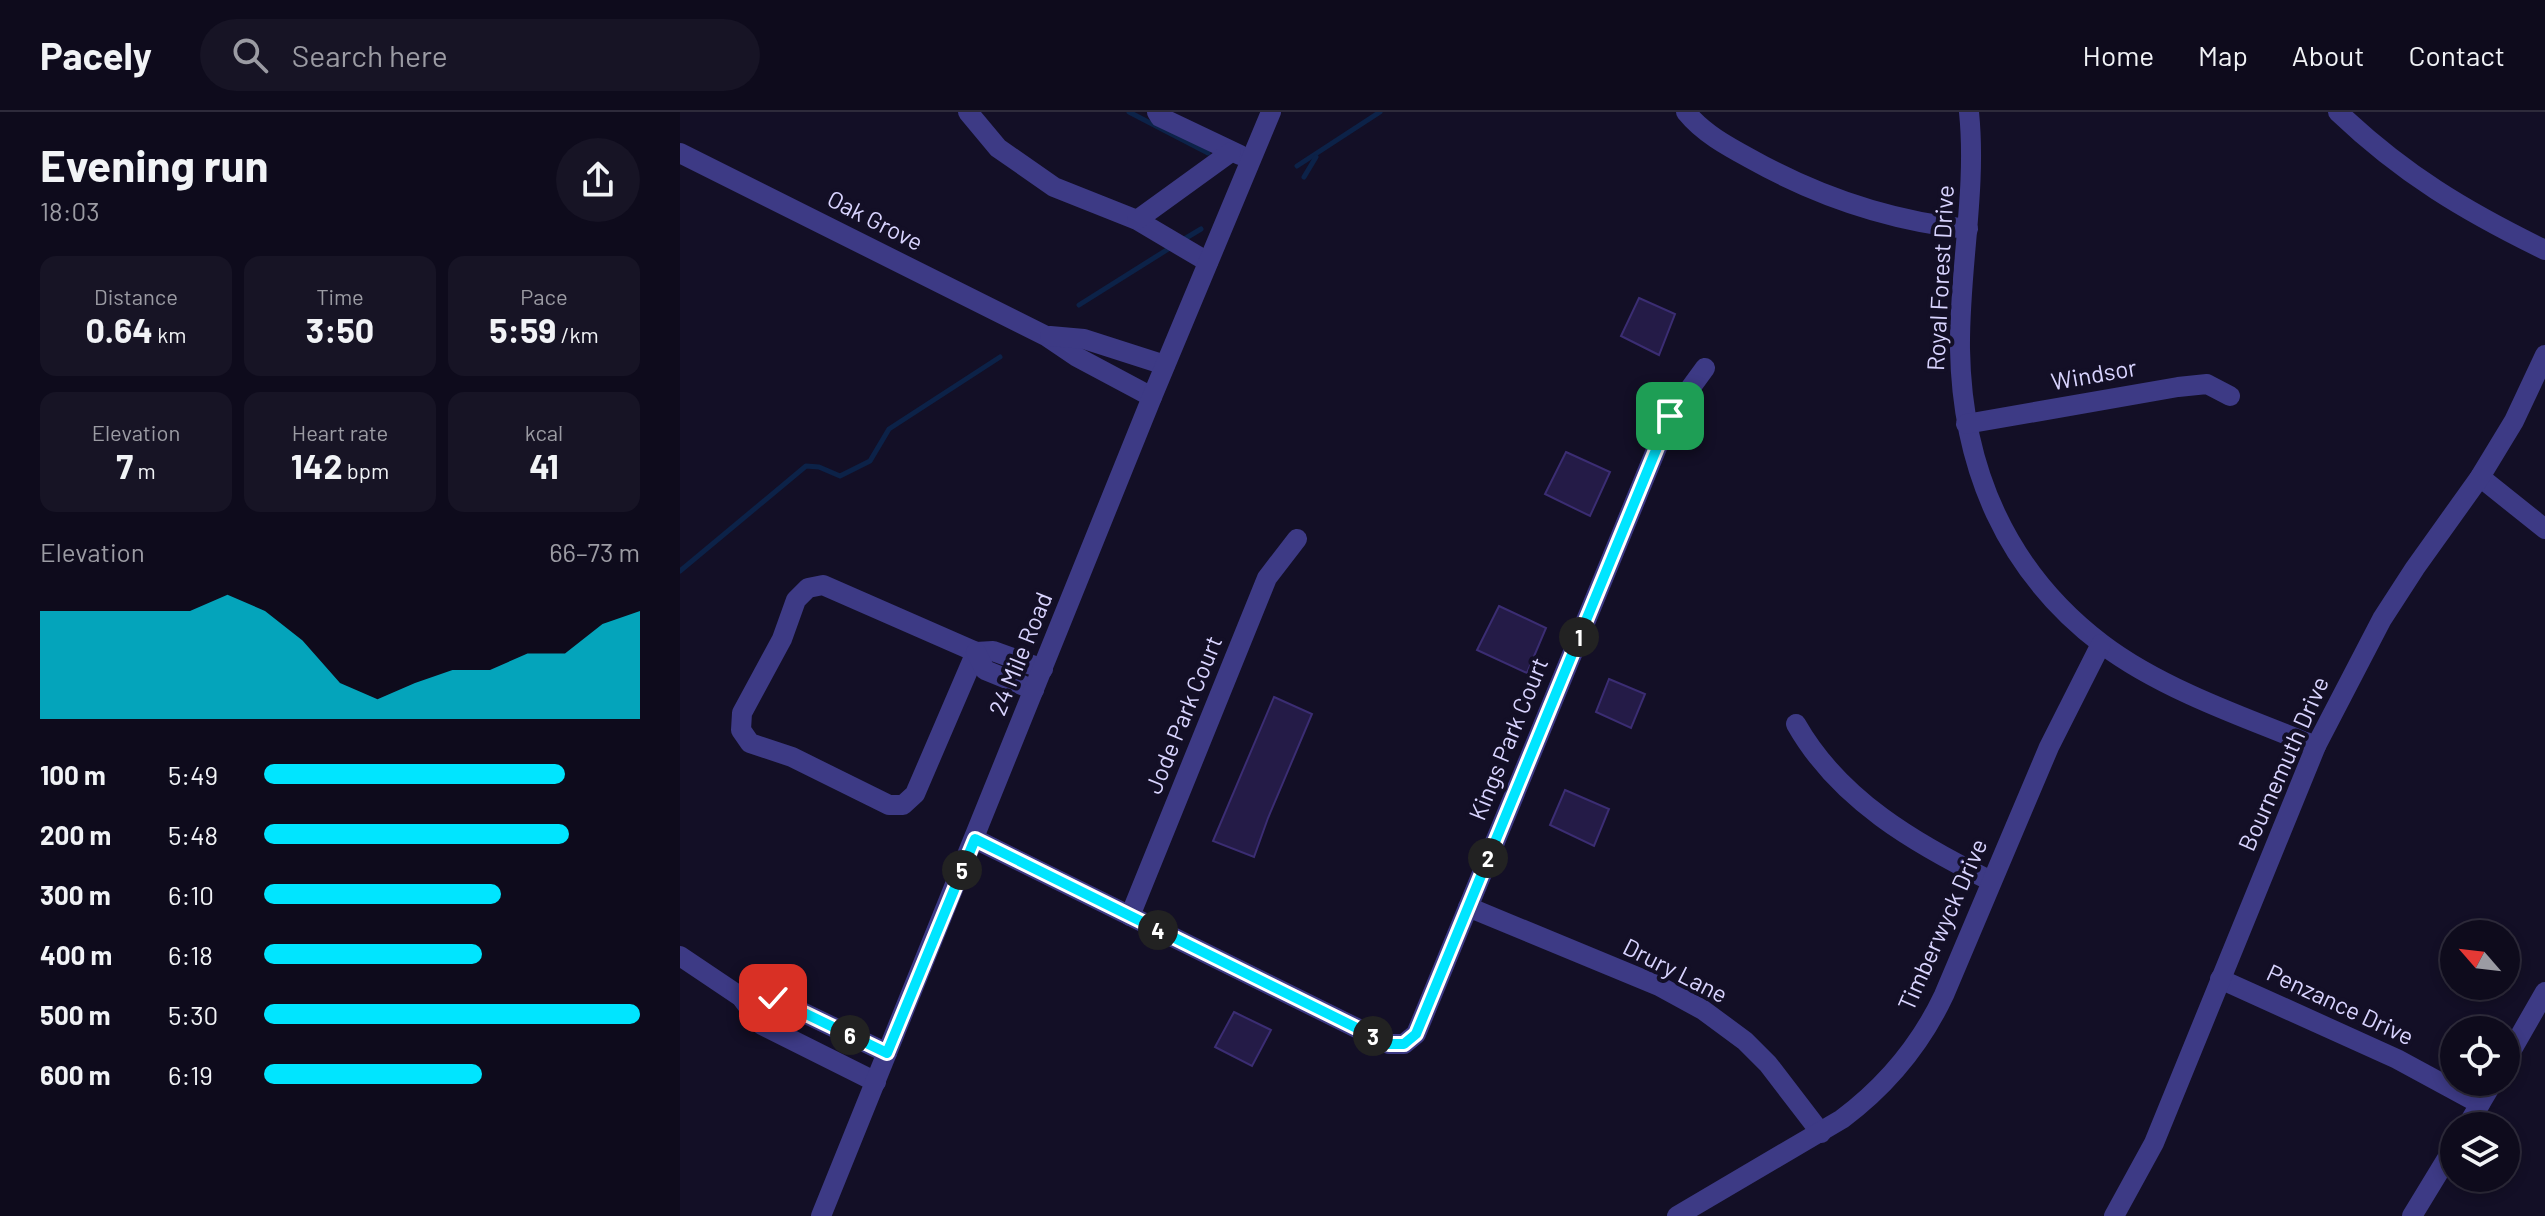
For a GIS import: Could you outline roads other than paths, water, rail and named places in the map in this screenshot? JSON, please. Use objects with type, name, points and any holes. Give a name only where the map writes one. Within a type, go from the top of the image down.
[{"type":"street","points":[[968,112],[998,148],[1054,187],[1137,220],[1208,262]]},
{"type":"street","points":[[1157,112],[1160,117],[1231,152],[1252,158]]},
{"type":"street","name":"24 Mile Road","points":[[821,1216],[1165,365],[1271,112]]},
{"type":"street","points":[[1686,112],[1707,133],[1728,147],[1801,185],[1847,204],[1888,216],[1925,225],[1968,229]]},
{"type":"street","name":"Royal Forest Drive","points":[[1969,112],[1972,173],[1960,346],[1966,424],[1978,472],[2006,536],[2027,568],[2056,602],[2101,644],[2200,698],[2316,746]]},
{"type":"street","points":[[2338,112],[2373,145],[2417,179],[2483,220],[2545,250]]},
{"type":"street","points":[[1137,220],[1231,152]]},
{"type":"street","name":"Oak Grove","points":[[680,153],[1046,336],[1077,357],[1152,397]]},
{"type":"street","name":"Oak Grove","points":[[1046,336],[1084,339],[1165,365]]},
{"type":"street","name":"Bournemuth Drive","points":[[2114,1216],[2154,1143],[2316,746],[2382,619],[2480,477],[2514,421],[2545,355]]},
{"type":"street","name":"Kings Park Court","points":[[1130,916],[1389,1044],[1404,1044],[1416,1034],[1670,416],[1705,368]]},
{"type":"street","name":"Windsor","points":[[1966,424],[2178,387],[2207,384],[2230,396]]},
{"type":"street","points":[[2480,477],[2545,529]]},
{"type":"street","name":"Jode Park Court","points":[[1130,916],[1267,578],[1297,539]]},
{"type":"street","points":[[976,652],[915,794],[903,805],[889,805],[792,757],[750,743],[741,730],[742,713],[782,639],[796,600],[808,588],[823,585],[976,652],[993,651],[1043,669]]},
{"type":"street","name":"Timberwyck Drive","points":[[1677,1216],[1750,1171],[1821,1133],[1860,1105],[1892,1075],[1925,1031],[1944,995],[2049,747],[2101,644]]},
{"type":"street","points":[[976,652],[985,670],[1034,690]]},
{"type":"street","points":[[1796,724],[1821,761],[1873,811],[1916,842],[1991,881]]},
{"type":"street","points":[[975,839],[1130,916]]},
{"type":"street","name":"Drury Lane","points":[[1468,907],[1659,986],[1703,1010],[1745,1041],[1768,1064],[1821,1133]]},
{"type":"street","points":[[680,956],[741,997],[762,1025],[876,1082]]},
{"type":"street","name":"Penzance Drive","points":[[2220,979],[2397,1059],[2480,1104]]},
{"type":"street","points":[[2520,1036],[2545,992]]},
{"type":"street","points":[[741,997],[773,998],[887,1053]]},
{"type":"street","points":[[2475,1112],[2485,1096]]},
{"type":"street","points":[[2412,1216],[2440,1170]]},
{"type":"waterway","points":[[1129,112],[1208,153]]},
{"type":"waterway","points":[[1297,166],[1380,112]]},
{"type":"waterway","points":[[1304,177],[1316,157]]},
{"type":"waterway","points":[[1181,241],[1201,229]]},
{"type":"waterway","points":[[1079,305],[1173,246]]},
{"type":"waterway","points":[[680,571],[806,466],[819,467],[840,476],[870,461],[889,429],[1000,357]]}]
